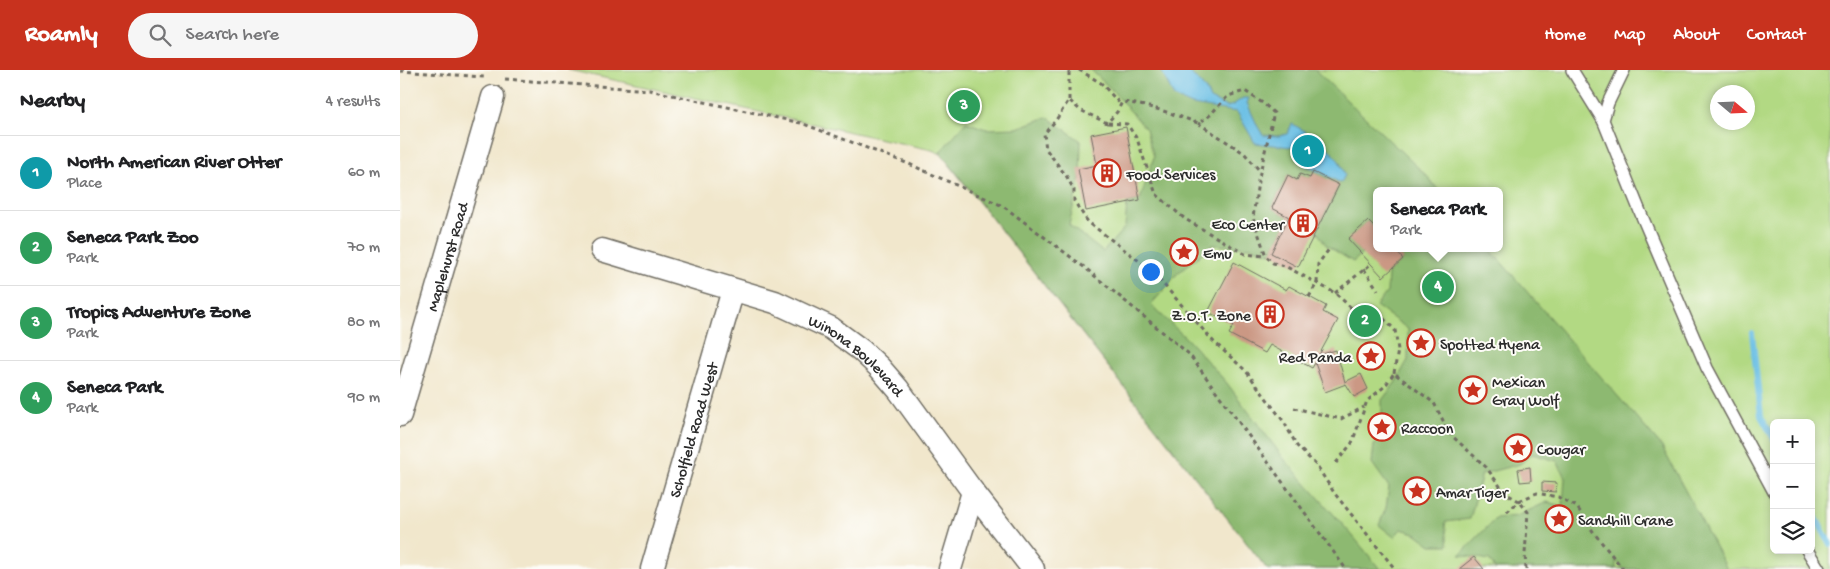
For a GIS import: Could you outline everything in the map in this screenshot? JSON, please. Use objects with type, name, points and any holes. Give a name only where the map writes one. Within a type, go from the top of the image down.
[{"type":"street","name":"Maplehurst Road","points":[[400,415],[495,85]]},
{"type":"street","name":"Winona Boulevard","points":[[602,250],[775,302],[831,328],[861,350],[879,366],[898,389],[973,492],[1033,569]]},
{"type":"street","name":"Scholfield Road West","points":[[652,569],[733,290]]},
{"type":"street","points":[[950,569],[973,492]]},
{"type":"lane","points":[[1572,70],[1603,120],[1707,368],[1770,485]]},
{"type":"lane","points":[[1603,120],[1608,103],[1624,70]]},
{"type":"lane","points":[[1810,554],[1819,569]]},
{"type":"path","points":[[1069,70],[1068,100],[1056,120],[1044,134],[1046,148],[1074,190],[1074,201],[1088,222],[1152,270],[1213,341],[1246,371],[1277,411],[1298,446],[1316,465],[1335,494],[1394,569]]},
{"type":"path","points":[[1078,70],[1101,83],[1121,105]]},
{"type":"path","points":[[400,71],[495,85],[649,90],[801,123],[908,164],[1004,206],[1084,267],[1188,354],[1346,569]]},
{"type":"path","points":[[1198,123],[1208,118],[1228,96],[1245,91],[1274,113],[1260,171],[1252,218],[1266,256],[1273,263],[1285,266],[1335,293],[1358,314],[1380,315],[1395,330],[1398,350],[1394,373],[1384,386],[1367,402],[1352,443],[1336,463]]},
{"type":"path","points":[[1068,100],[1080,110],[1107,123],[1127,124],[1136,139],[1156,194],[1185,219],[1245,254],[1266,256]]},
{"type":"path","points":[[1107,123],[1122,102],[1172,114],[1198,123],[1244,153],[1260,171]]},
{"type":"path","points":[[1309,296],[1316,283],[1318,264],[1330,248]]},
{"type":"path","points":[[1335,293],[1371,264]]},
{"type":"path","points":[[1364,269],[1378,290]]},
{"type":"path","points":[[1394,373],[1434,403],[1450,434],[1486,467],[1505,493],[1519,502],[1528,512],[1524,554],[1526,569]]},
{"type":"path","points":[[1294,408],[1341,419],[1364,407]]},
{"type":"path","points":[[1505,514],[1519,502],[1537,493],[1558,497],[1576,507],[1594,533],[1624,569]]},
{"type":"green space","points":[[568,70],[1830,70],[1830,569],[1267,569],[941,154],[932,150]]},
{"type":"green space","points":[[1091,70],[1315,70],[1428,177],[1436,187],[1373,187],[1373,226],[1368,221],[1349,239],[1362,254],[1353,262],[1326,245],[1316,230],[1339,185],[1313,172],[1310,178],[1301,174],[1297,180],[1288,175],[1272,208],[1289,217],[1271,253],[1250,247],[1212,245],[1177,274],[1151,305],[1189,341],[1226,382],[1285,460],[1380,569],[1267,569],[940,152],[966,122],[986,129],[1017,128],[1047,117],[1081,141],[1080,177],[1069,225],[1103,252],[1125,227],[1127,203],[1140,200],[1154,157],[1146,129],[1113,91]]},
{"type":"green space","points":[[1397,252],[1492,252],[1662,447],[1727,569],[1623,569],[1616,560],[1616,569],[1495,569],[1490,560],[1460,555],[1496,518],[1517,516],[1547,502],[1563,506],[1565,478],[1557,461],[1532,454],[1520,464],[1482,474],[1470,519],[1445,522],[1448,545],[1431,545],[1415,533],[1401,529],[1394,537],[1379,525],[1386,508],[1389,487],[1372,463],[1374,445],[1392,432],[1382,419],[1382,400],[1395,383],[1408,360],[1408,329],[1376,306],[1387,292],[1388,273],[1403,259]]},
{"type":"water","points":[[1161,70],[1188,70],[1206,90],[1210,99],[1227,107],[1243,98],[1249,98],[1247,103],[1263,135],[1279,136],[1287,134],[1292,124],[1305,131],[1312,149],[1323,142],[1339,161],[1345,175],[1341,183],[1305,165],[1306,156],[1300,148],[1255,143],[1237,112],[1192,105],[1174,97]]},
{"type":"building","name":"Food Services","points":[[1126,127],[1140,200],[1086,211],[1078,169],[1097,165],[1091,134]]},
{"type":"building","name":"Eco Center","points":[[1313,172],[1339,185],[1298,267],[1271,253],[1289,217],[1272,208],[1288,175],[1297,180],[1300,174],[1310,178]]},
{"type":"building","points":[[1368,221],[1373,226],[1373,252],[1397,252],[1403,259],[1383,277],[1348,239]]},
{"type":"building","name":"Z.O.T. Zone","points":[[1234,262],[1286,290],[1289,286],[1326,306],[1323,312],[1338,320],[1319,355],[1336,350],[1345,382],[1361,374],[1368,389],[1354,397],[1346,384],[1325,392],[1315,363],[1312,368],[1270,345],[1265,353],[1229,334],[1234,325],[1208,312]]},
{"type":"building","points":[[1530,467],[1531,481],[1520,482],[1518,469]]},
{"type":"building","points":[[1542,482],[1557,483],[1556,492],[1542,491]]},
{"type":"building","points":[[1474,557],[1484,569],[1459,569]]},
{"type":"waterway","points":[[1752,333],[1761,416],[1770,432]]},
{"type":"waterway","points":[[1815,516],[1830,544]]},
{"type":"place","name":"Tropics Adventure Zone","points":[[964,106]]},
{"type":"place","name":"North American River Otter","points":[[1308,151]]},
{"type":"place","name":"Food Services","points":[[1107,173]]},
{"type":"place","name":"Eco Center","points":[[1303,223]]},
{"type":"place","name":"Emu","points":[[1184,252]]},
{"type":"place","name":"Seneca Park","points":[[1438,287]]},
{"type":"place","name":"Z.O.T. Zone","points":[[1270,314]]},
{"type":"place","name":"Seneca Park Zoo","points":[[1365,321]]},
{"type":"place","name":"Spotted Hyena","points":[[1421,343]]},
{"type":"place","name":"Red Panda","points":[[1371,356]]},
{"type":"place","name":"Mexican Gray Wolf","points":[[1473,390]]},
{"type":"place","name":"Raccoon","points":[[1382,427]]},
{"type":"place","name":"Cougar","points":[[1518,448]]},
{"type":"place","name":"Amar Tiger","points":[[1417,491]]},
{"type":"place","name":"Sandhill Crane","points":[[1559,519]]}]
